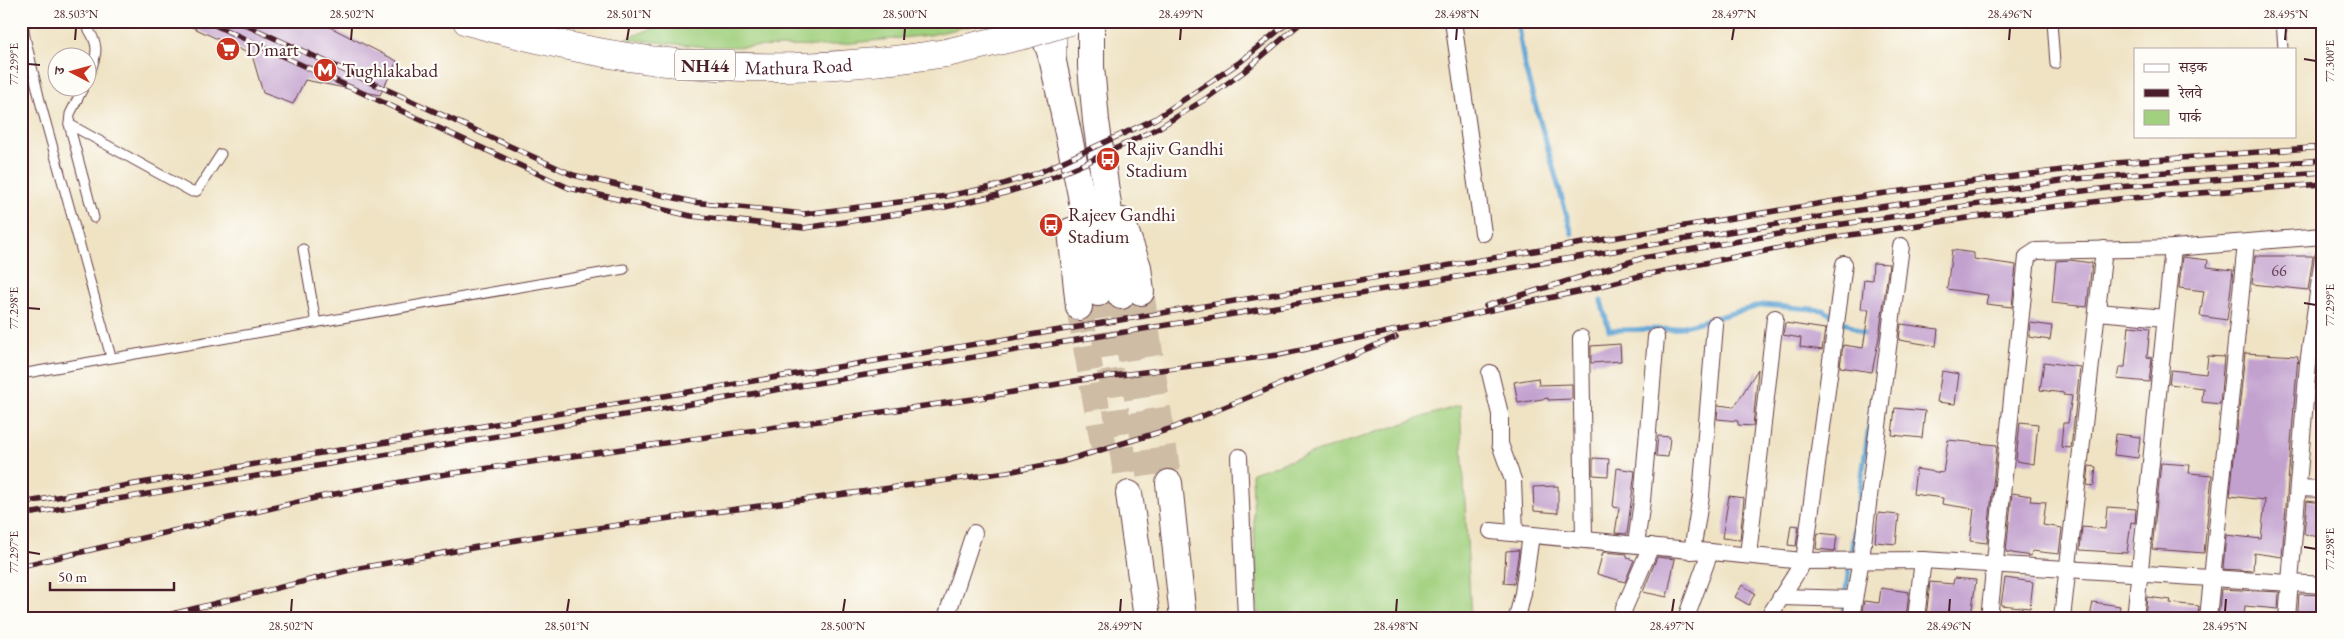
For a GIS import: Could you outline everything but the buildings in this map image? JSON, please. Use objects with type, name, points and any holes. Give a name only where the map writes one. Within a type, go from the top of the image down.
[{"type":"highway","name":"Mathura Road","points":[[467,21],[578,48],[666,62],[706,65],[808,66],[894,61],[946,53],[1070,21]]},
{"type":"highway","points":[[1052,57],[1053,21]]},
{"type":"main road","points":[[1038,21],[1052,57],[1077,175],[1067,195],[1110,297],[1104,173],[1091,67],[1091,21]]},
{"type":"main road","points":[[1096,111],[1104,21]]},
{"type":"main road","points":[[1067,128],[1096,111]]},
{"type":"main road","points":[[1131,618],[1140,489]]},
{"type":"main road","points":[[1140,489],[1147,618]]},
{"type":"main road","points":[[1140,489],[1173,618]]},
{"type":"main road","points":[[1140,489],[1184,618]]},
{"type":"street","points":[[1453,21],[1483,233]]},
{"type":"street","points":[[1989,618],[2027,257],[2036,251],[2173,248],[2323,236]]},
{"type":"street","points":[[2208,618],[2246,243]]},
{"type":"street","points":[[1851,618],[1848,599],[1901,246]]},
{"type":"street","points":[[2135,618],[2173,248]]},
{"type":"street","points":[[2062,618],[2104,249]]},
{"type":"street","points":[[2287,618],[2298,488],[2315,365],[2323,257]]},
{"type":"street","points":[[1768,618],[1804,561],[1844,264]]},
{"type":"street","points":[[2098,312],[2165,318]]},
{"type":"street","points":[[1748,555],[1775,318]]},
{"type":"street","points":[[1692,551],[1701,496],[1715,325]]},
{"type":"street","points":[[1620,618],[1643,545],[1642,501],[1656,337]]},
{"type":"street","points":[[1581,338],[1584,540]]},
{"type":"street","points":[[1490,373],[1500,414],[1500,444],[1513,480],[1523,534],[1523,593],[1517,618]]},
{"type":"street","points":[[1239,457],[1246,618]]},
{"type":"street","points":[[2298,488],[2323,489]]},
{"type":"street","points":[[1491,531],[1804,561],[1854,559],[1923,560],[2323,586]]},
{"type":"street","points":[[946,618],[974,533]]},
{"type":"street","points":[[1686,618],[1710,552]]},
{"type":"street","points":[[1916,618],[1923,560]]},
{"type":"street","points":[[1781,597],[1848,599]]},
{"type":"lane","points":[[24,21],[25,37],[41,105],[110,357]]},
{"type":"lane","points":[[83,21],[93,35],[97,48]]},
{"type":"lane","points":[[2052,21],[2055,64]]},
{"type":"lane","points":[[2281,21],[2283,48]]},
{"type":"lane","points":[[78,98],[70,114],[69,124],[94,218]]},
{"type":"lane","points":[[69,124],[192,192],[197,191],[221,154]]},
{"type":"lane","points":[[303,249],[316,323]]},
{"type":"lane","points":[[21,374],[624,269]]},
{"type":"green space","points":[[672,21],[992,21],[930,35],[822,46],[707,47],[625,39]]},
{"type":"green space","points":[[1460,405],[1471,618],[1258,618],[1252,473]]},
{"type":"waterway","points":[[1517,21],[1525,68],[1572,234]]},
{"type":"waterway","points":[[1601,301],[1609,330],[1673,329],[1763,305],[1823,310],[1881,343],[1881,347]]},
{"type":"waterway","points":[[1842,618],[1873,398]]},
{"type":"tunnel","points":[[1141,292],[1169,483]]},
{"type":"tunnel","points":[[1098,293],[1129,494]]},
{"type":"tunnel","points":[[1121,296],[1151,486]]},
{"type":"tunnel","points":[[1079,307],[1105,454]]},
{"type":"railway","points":[[206,21],[569,188],[691,216],[804,228],[945,207],[998,195],[1043,181],[1086,163],[1160,127],[1207,98],[1246,70],[1303,21]]},
{"type":"railway","points":[[237,21],[573,175],[693,202],[804,214],[947,196],[997,186],[1038,173],[1155,119],[1240,62],[1290,21]]},
{"type":"railway","points":[[21,503],[1871,195],[2115,163],[2323,147]]},
{"type":"railway","points":[[21,515],[1873,208],[2075,179],[2323,160]]},
{"type":"railway","points":[[1486,306],[1643,258],[1802,230],[2007,200],[2117,187],[2323,172]]},
{"type":"railway","points":[[21,566],[324,496],[440,475],[973,399],[1081,380],[1278,355],[1577,292],[1644,275],[1836,237],[2009,212],[2118,199],[2323,184]]},
{"type":"railway","points":[[156,618],[354,569],[539,536],[1007,472],[1061,462],[1173,428],[1396,337]]},
{"type":"place","name":"D'mart","points":[[228,49]]},
{"type":"place","name":"Tughlakabad","points":[[325,70]]},
{"type":"place","name":"Rajiv Gandhi Stadium","points":[[1108,159]]},
{"type":"place","name":"Rajeev Gandhi Stadium","points":[[1051,225]]}]
